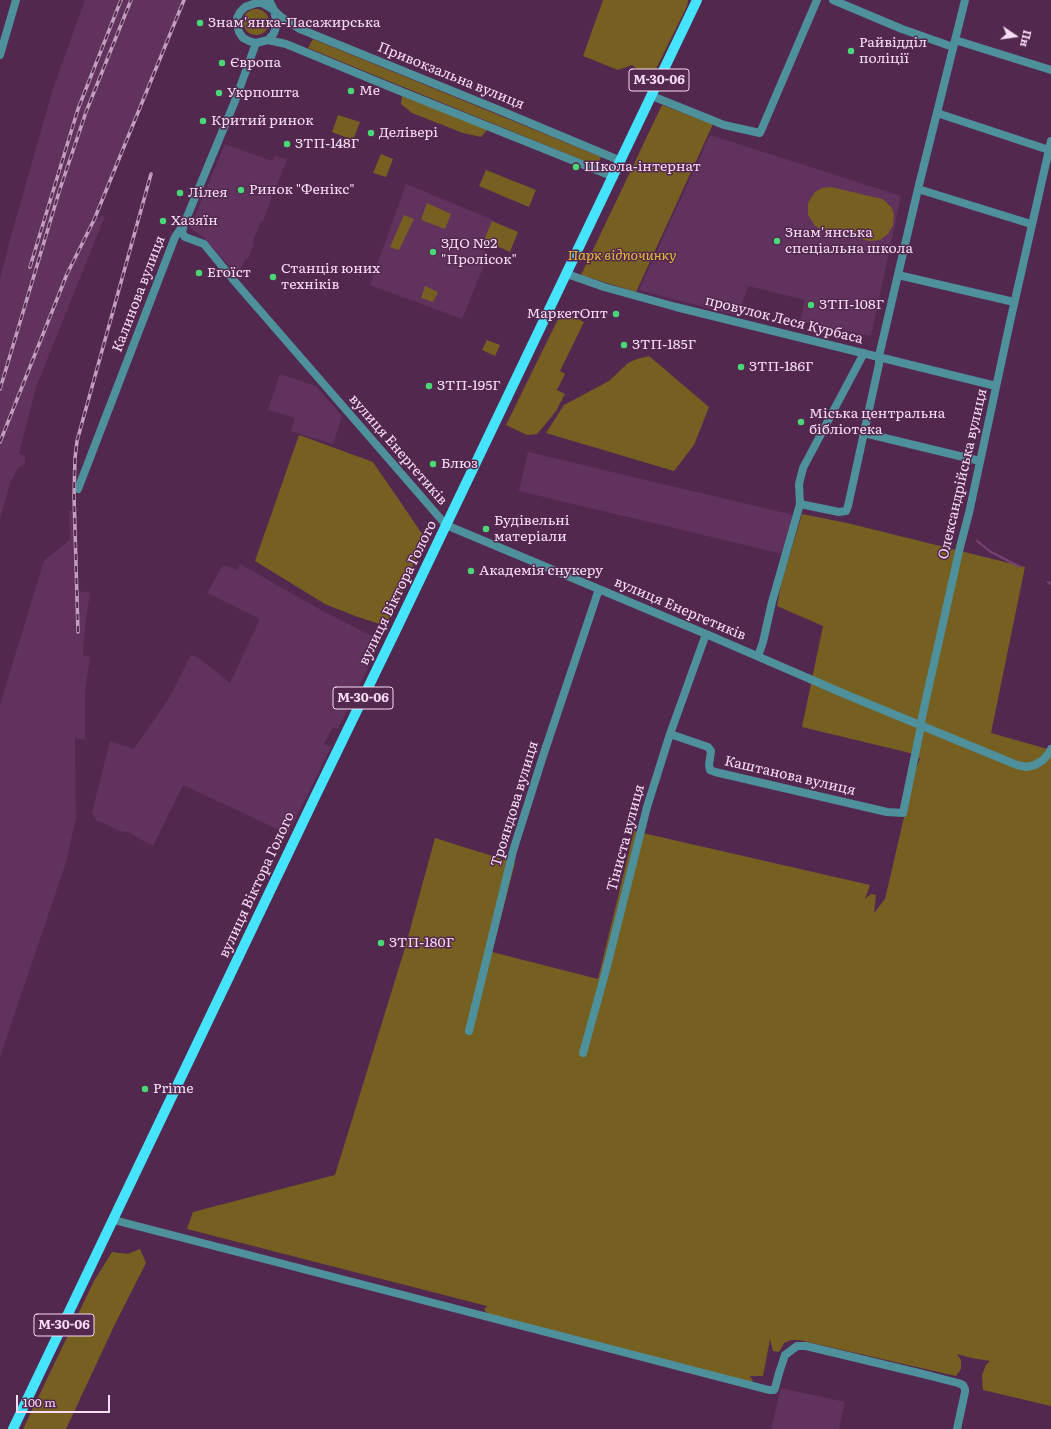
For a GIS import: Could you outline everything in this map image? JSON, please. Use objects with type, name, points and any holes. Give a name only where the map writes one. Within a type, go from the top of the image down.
[{"type":"main road","name":"вулиця Віктора Голого","points":[[114,1220],[314,798],[614,177],[697,0]]},
{"type":"main road","name":"М-30-06","points":[[13,1429],[114,1220]]},
{"type":"street","points":[[0,55],[16,0]]},
{"type":"street","points":[[251,0],[240,12],[237,18],[239,32],[243,38],[249,41],[256,43],[268,40],[286,44],[614,177]]},
{"type":"street","points":[[268,40],[274,33],[277,24],[274,10],[269,0]]},
{"type":"street","points":[[652,96],[724,125],[760,133],[817,0]]},
{"type":"street","points":[[833,0],[902,29],[1051,70]]},
{"type":"street","points":[[800,504],[839,512],[846,511],[848,506],[879,364],[879,356],[918,189],[966,0]]},
{"type":"street","points":[[245,7],[256,3],[262,4],[274,10]]},
{"type":"street","name":"Привокзальна вулиця","points":[[274,10],[288,23],[311,34],[621,161]]},
{"type":"street","name":"Калинова вулиця","points":[[78,489],[175,237],[184,224],[235,101],[256,43]]},
{"type":"street","points":[[937,113],[1049,150]]},
{"type":"street","name":"Олександрійська вулиця","points":[[903,813],[924,709],[980,461],[1031,224],[1051,141]]},
{"type":"street","points":[[918,189],[1031,224]]},
{"type":"street","name":"вулиця Енергетиків","points":[[184,224],[182,233],[185,237],[204,244],[236,283],[446,525],[921,726],[1017,765],[1026,767],[1035,765],[1043,760],[1051,749]]},
{"type":"street","name":"провулок Леся Курбаса","points":[[567,274],[612,289],[669,305],[996,386]]},
{"type":"street","points":[[898,275],[1014,302]]},
{"type":"street","points":[[758,656],[800,504],[799,484],[803,468],[864,353]]},
{"type":"street","points":[[864,433],[980,461]]},
{"type":"street","name":"Трояндова вулиця","points":[[469,1031],[513,851],[599,589]]},
{"type":"street","name":"Тіниста вулиця","points":[[583,1053],[606,970],[646,806],[706,634]]},
{"type":"street","name":"Каштанова вулиця","points":[[670,734],[708,747],[711,751],[709,765],[710,770],[887,812],[903,813]]},
{"type":"street","points":[[114,1220],[769,1390],[774,1390],[775,1388],[785,1355],[797,1346],[806,1346],[919,1373],[963,1385],[965,1392],[957,1429]]},
{"type":"shaded area","points":[[85,0],[186,0],[97,217],[99,218],[101,215],[105,216],[36,387],[19,453],[25,456],[25,464],[18,468],[10,483],[0,519],[0,279],[53,89]]},
{"type":"shaded area","name":"Знам'янська спеціальна школа","points":[[710,135],[901,196],[871,336],[800,321],[805,300],[748,286],[738,316],[639,290]]},
{"type":"shaded area","name":"Ринок \"Фенікс\"","points":[[225,144],[272,161],[275,156],[287,159],[262,223],[260,223],[252,243],[254,244],[248,259],[246,258],[241,268],[235,272],[203,237],[190,228]]},
{"type":"shaded area","name":"ЗДО №2 \"Пролісок\"","points":[[406,184],[493,220],[480,250],[489,253],[462,319],[370,285]]},
{"type":"shaded area","points":[[280,374],[316,386],[342,416],[333,444],[291,431],[295,418],[268,410]]},
{"type":"shaded area","points":[[528,452],[793,515],[783,554],[519,491]]},
{"type":"shaded area","points":[[77,510],[78,591],[90,593],[85,625],[83,655],[90,657],[85,692],[85,740],[75,738],[76,817],[67,859],[0,1057],[0,705],[43,564],[45,560],[70,540],[69,511]]},
{"type":"shaded area","points":[[240,564],[321,610],[381,641],[338,729],[333,727],[324,744],[331,747],[288,834],[183,785],[153,846],[128,832],[120,831],[96,820],[92,813],[110,741],[134,749],[170,697],[191,655],[200,659],[230,683],[260,619],[207,593],[223,565],[237,570]]},
{"type":"shaded area","points":[[781,1388],[845,1402],[839,1429],[771,1429]]},
{"type":"green space","points":[[603,0],[688,0],[687,6],[653,75],[647,78],[632,65],[618,70],[583,56]]},
{"type":"green space","points":[[256,9],[265,13],[269,22],[265,31],[256,35],[247,31],[243,22],[247,13]]},
{"type":"green space","points":[[313,39],[601,157],[597,166],[308,48]]},
{"type":"green space","points":[[402,96],[488,129],[481,137],[463,133],[412,113],[401,104]]},
{"type":"green space","name":"Парк відпочинку","points":[[662,105],[713,124],[636,292],[581,275]]},
{"type":"green space","points":[[338,115],[360,122],[353,140],[332,132]]},
{"type":"green space","points":[[381,154],[393,159],[386,177],[373,173]]},
{"type":"green space","points":[[486,170],[536,190],[529,207],[479,186]]},
{"type":"green space","points":[[831,187],[885,201],[892,208],[894,215],[893,225],[888,234],[880,240],[870,241],[822,230],[815,226],[808,215],[808,203],[815,192],[822,188]]},
{"type":"green space","points":[[427,203],[451,214],[445,229],[421,220]]},
{"type":"green space","points":[[404,215],[414,219],[399,250],[390,247]]},
{"type":"green space","points":[[492,221],[518,232],[510,252],[484,240]]},
{"type":"green space","points":[[425,286],[438,292],[433,302],[421,298]]},
{"type":"green space","points":[[562,311],[584,322],[560,371],[565,374],[557,390],[565,394],[556,411],[537,434],[527,435],[506,425]]},
{"type":"green space","points":[[487,340],[500,345],[495,356],[482,350]]},
{"type":"green space","points":[[649,356],[709,407],[694,445],[674,471],[546,433],[564,405],[609,381],[628,363]]},
{"type":"green space","points":[[299,435],[373,462],[425,538],[386,626],[325,604],[255,561]]},
{"type":"green space","points":[[802,514],[847,523],[1025,567],[991,733],[1051,750],[1051,1406],[983,1390],[982,1375],[986,1365],[990,1361],[957,1354],[961,1360],[961,1369],[956,1376],[799,1340],[791,1340],[784,1343],[779,1352],[773,1351],[770,1339],[763,1376],[750,1376],[753,1381],[751,1384],[489,1315],[484,1310],[487,1306],[187,1229],[193,1212],[335,1175],[405,948],[435,838],[515,863],[492,952],[598,979],[634,831],[870,885],[865,899],[871,894],[876,895],[874,913],[885,899],[915,770],[920,759],[910,753],[802,727],[823,626],[777,606],[781,584]]},
{"type":"green space","points":[[140,1249],[146,1263],[115,1324],[66,1429],[23,1429],[94,1281],[112,1252],[128,1254]]},
{"type":"waterway","points":[[977,541],[991,552],[1020,567]]},
{"type":"railway","points":[[30,267],[78,109],[121,0]]},
{"type":"railway","points":[[0,389],[59,192],[86,112],[131,0]]},
{"type":"railway","points":[[0,442],[67,274],[94,220],[184,0]]},
{"type":"railway","points":[[78,632],[74,496],[77,441],[151,174]]},
{"type":"place","name":"Знам'янка-Пасажирська","points":[[200,23]]},
{"type":"place","name":"Райвідділ поліції","points":[[851,51]]},
{"type":"place","name":"Європа","points":[[222,63]]},
{"type":"place","name":"Me","points":[[351,91]]},
{"type":"place","name":"Укрпошта","points":[[219,93]]},
{"type":"place","name":"Критий ринок","points":[[203,121]]},
{"type":"place","name":"Делівері","points":[[371,133]]},
{"type":"place","name":"ЗТП-148Г","points":[[287,144]]},
{"type":"place","name":"Школа-інтернат","points":[[576,167]]},
{"type":"place","name":"Ринок \"Фенікс\"","points":[[241,190]]},
{"type":"place","name":"Лілея","points":[[180,193]]},
{"type":"place","name":"Хазяїн","points":[[163,221]]},
{"type":"place","name":"Знам'янська спеціальна школа","points":[[777,241]]},
{"type":"place","name":"ЗДО №2 \"Пролісок\"","points":[[433,252]]},
{"type":"place","name":"Егоїст","points":[[199,273]]},
{"type":"place","name":"Станція юних техніків","points":[[273,277]]},
{"type":"place","name":"ЗТП-108Г","points":[[811,305]]},
{"type":"place","name":"МаркетОпт","points":[[616,314]]},
{"type":"place","name":"ЗТП-185Г","points":[[624,345]]},
{"type":"place","name":"ЗТП-186Г","points":[[741,367]]},
{"type":"place","name":"ЗТП-195Г","points":[[429,386]]},
{"type":"place","name":"Міська центральна бібліотека","points":[[801,422]]},
{"type":"place","name":"Блюз","points":[[433,464]]},
{"type":"place","name":"Будівельні матеріали","points":[[486,529]]},
{"type":"place","name":"Академія снукеру","points":[[471,571]]},
{"type":"place","name":"ЗТП-180Г","points":[[381,943]]},
{"type":"place","name":"Prime","points":[[145,1089]]}]
